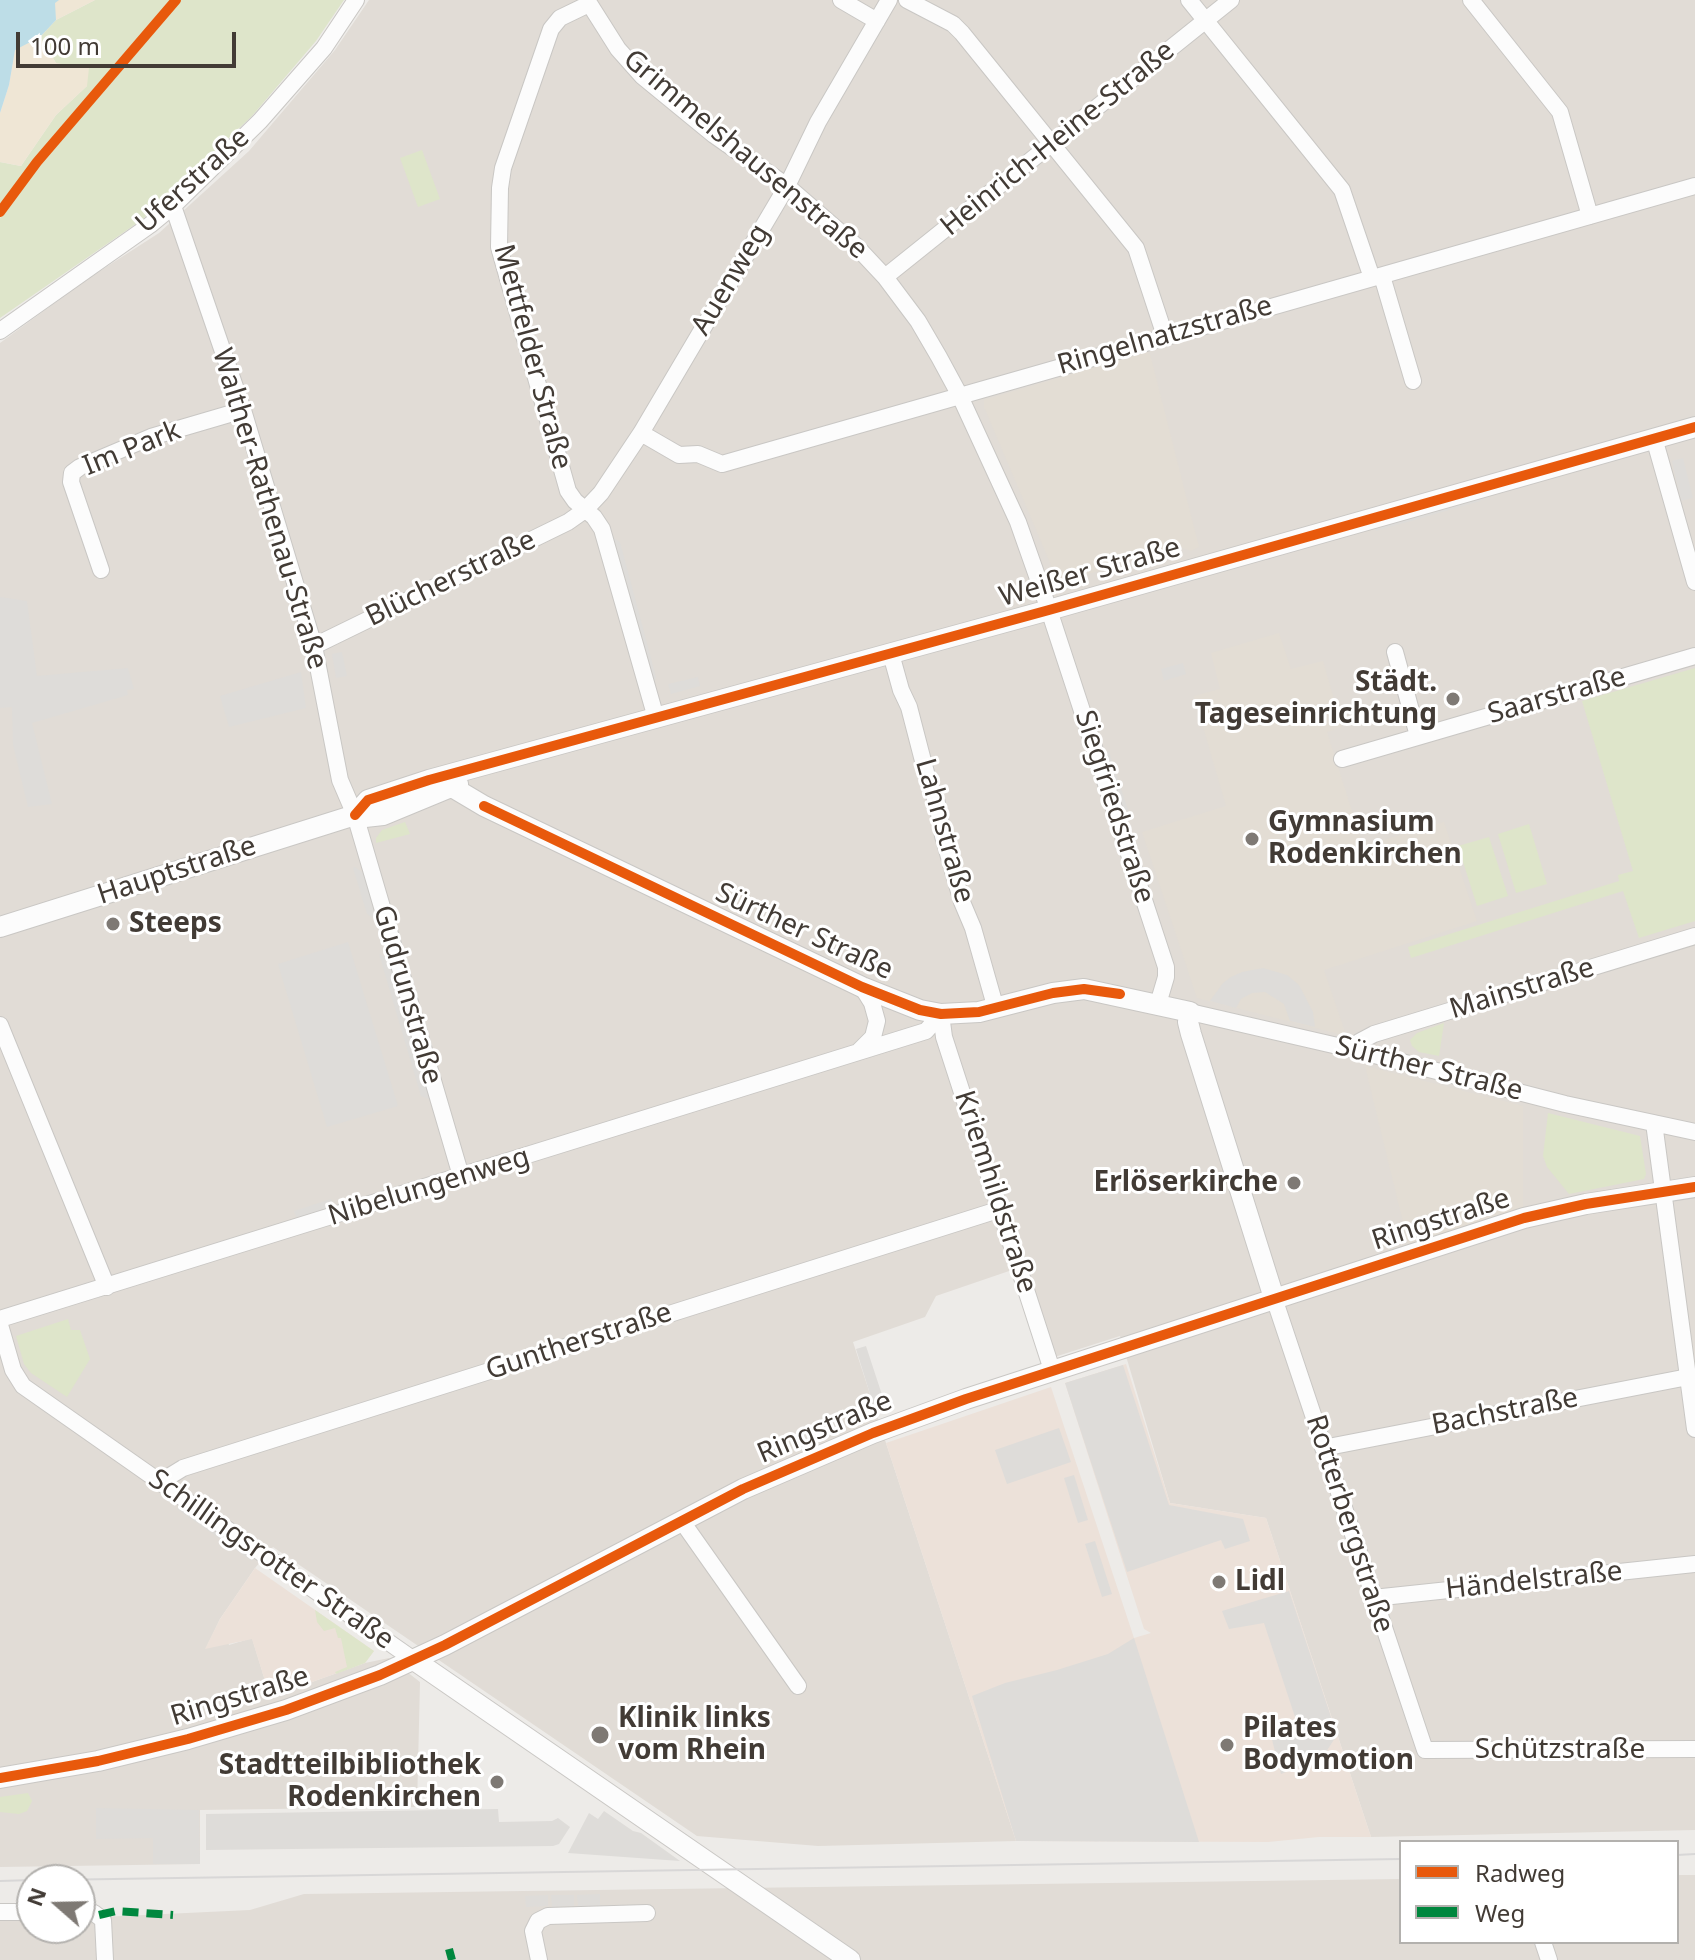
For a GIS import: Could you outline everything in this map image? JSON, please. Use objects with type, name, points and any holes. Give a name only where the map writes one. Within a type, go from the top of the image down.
[{"type":"street","name":"Uferstraße","points":[[0,331],[173,206],[260,121],[324,48],[356,0]]},
{"type":"street","points":[[841,0],[877,21]]},
{"type":"street","name":"Auenweg","points":[[585,510],[601,493],[641,433],[787,186],[818,122],[889,0]]},
{"type":"street","points":[[907,0],[953,24],[962,33],[1136,248],[1165,336]]},
{"type":"street","points":[[1189,0],[1342,190],[1377,277],[1413,381]]},
{"type":"street","name":"Heinrich-Heine-Straße","points":[[885,277],[1231,0]]},
{"type":"street","points":[[1471,0],[1560,112],[1590,216]]},
{"type":"street","name":"Grimmelshausenstraße","points":[[588,2],[618,49],[642,76],[714,135],[787,186],[855,245],[885,277],[918,321],[959,394],[1018,522],[1049,610]]},
{"type":"street","name":"Mettfelder Straße","points":[[588,2],[560,18],[551,29],[503,168],[500,257],[568,491],[602,529],[656,718]]},
{"type":"street","name":"Ringelnatzstraße","points":[[641,433],[679,455],[698,454],[722,464],[1695,186]]},
{"type":"street","name":"Walther-Rathenau-Straße","points":[[173,206],[243,410],[314,646],[340,780],[355,815]]},
{"type":"street","name":"Im Park","points":[[101,570],[71,482],[72,473],[151,437],[243,410]]},
{"type":"street","name":"Weißer Straße","points":[[429,780],[1049,610],[1695,427]]},
{"type":"street","points":[[1654,438],[1695,582]]},
{"type":"street","name":"Blücherstraße","points":[[314,646],[568,522],[585,510]]},
{"type":"street","name":"Siegfriedstraße","points":[[1049,610],[1166,967],[1158,1004]]},
{"type":"street","points":[[1395,652],[1418,736]]},
{"type":"street","name":"Lahnstraße","points":[[891,654],[996,1009]]},
{"type":"street","name":"Saarstraße","points":[[1342,759],[1695,656]]},
{"type":"street","points":[[484,806],[480,788],[482,779],[496,762]]},
{"type":"street","name":"Weißer Straße","points":[[452,787],[496,762]]},
{"type":"street","points":[[429,780],[452,787]]},
{"type":"street","name":"Hauptstraße","points":[[355,815],[368,800],[429,780]]},
{"type":"street","name":"Sürther Straße","points":[[452,787],[484,806],[895,1002],[941,1014],[963,1014],[1084,989],[1695,1132]]},
{"type":"street","name":"Hauptstraße","points":[[0,927],[355,815],[383,815],[452,787]]},
{"type":"street","name":"Hauptstraße","points":[[414,803],[439,801],[484,806]]},
{"type":"street","name":"Gudrunstraße","points":[[355,815],[461,1176]]},
{"type":"street","name":"Mainstraße","points":[[1355,1050],[1359,1042],[1374,1034],[1695,936]]},
{"type":"street","points":[[858,1052],[873,1037],[877,1021],[872,1003],[862,987]]},
{"type":"street","points":[[1190,1012],[1188,1022],[1191,1034],[1274,1298]]},
{"type":"street","name":"Nibelungenweg","points":[[0,1322],[926,1031],[941,1014]]},
{"type":"street","name":"Kriemhildstraße","points":[[941,1014],[944,1037],[1052,1370]]},
{"type":"street","points":[[0,1025],[107,1287]]},
{"type":"street","points":[[1654,1123],[1695,1429]]},
{"type":"street","name":"Ringstraße","points":[[0,1778],[98,1761],[240,1724],[329,1695],[414,1660],[773,1475],[873,1433],[1052,1370],[1524,1218],[1586,1204],[1695,1187]]},
{"type":"street","name":"Guntherstraße","points":[[164,1485],[170,1476],[183,1468],[1001,1209]]},
{"type":"street","name":"Rotterbergstraße","points":[[1274,1298],[1425,1750]]},
{"type":"street","name":"Schillingsrotter Straße","points":[[0,1322],[6,1352],[19,1382],[414,1660],[850,1960]]},
{"type":"street","name":"Bachstraße","points":[[1323,1448],[1688,1377]]},
{"type":"street","points":[[681,1520],[798,1686]]},
{"type":"street","name":"Händelstraße","points":[[1373,1598],[1695,1564]]},
{"type":"street","name":"Schützstraße","points":[[1425,1750],[1695,1749]]},
{"type":"street","points":[[539,1960],[533,1931],[538,1921],[548,1916],[647,1913]]},
{"type":"street","points":[[96,1915],[105,1927],[105,1960]]},
{"type":"shaded area","points":[[369,0],[1695,0],[1695,1830],[1371,1837],[1266,1518],[1170,1503],[1120,1336],[1042,1361],[1012,1270],[936,1296],[925,1317],[853,1342],[1016,1841],[818,1846],[697,1836],[273,1547],[220,1619],[206,1648],[252,1638],[270,1697],[365,1663],[389,1658],[420,1682],[417,1807],[200,1810],[200,1864],[16,1864],[16,1867],[0,1867],[0,343],[86,280],[159,233],[249,151],[335,50]]},
{"type":"shaded area","points":[[1147,352],[1199,547],[1191,551],[1178,546],[1112,560],[1105,569],[1062,582],[1056,577],[984,407],[984,400]]},
{"type":"shaded area","points":[[1683,458],[1693,498],[1681,501],[1672,461]]},
{"type":"shaded area","points":[[1480,497],[1481,501],[1376,531],[1375,527]]},
{"type":"shaded area","points":[[612,537],[620,542],[656,677],[652,687]]},
{"type":"shaded area","points":[[0,597],[27,601],[37,676],[128,668],[134,689],[127,690],[128,695],[32,723],[52,804],[28,807],[13,745],[12,707],[0,708]]},
{"type":"shaded area","name":"Gymnasium Rodenkirchen","points":[[1279,633],[1291,669],[1323,661],[1342,727],[1327,732],[1363,846],[1444,822],[1477,921],[1324,970],[1345,1032],[1339,1034],[1197,998],[1142,832],[1226,806],[1194,696],[1220,689],[1211,653]]},
{"type":"shaded area","points":[[342,652],[347,676],[336,678],[332,654]]},
{"type":"shaded area","points":[[1183,663],[1186,674],[1164,681],[1161,669]]},
{"type":"shaded area","points":[[301,672],[306,708],[229,727],[220,696]]},
{"type":"shaded area","points":[[698,677],[700,686],[671,694],[668,684]]},
{"type":"shaded area","points":[[1109,752],[1128,810],[1124,812],[1105,753]]},
{"type":"shaded area","points":[[355,867],[365,874],[376,913],[373,918],[367,914]]},
{"type":"shaded area","points":[[348,942],[398,1106],[327,1127],[278,964]]},
{"type":"shaded area","points":[[379,954],[390,960],[431,1094],[429,1099],[421,1096]]},
{"type":"shaded area","points":[[1263,968],[1287,975],[1299,985],[1313,1012],[1315,1027],[1290,1021],[1284,1004],[1265,992],[1252,993],[1241,999],[1236,1008],[1210,1001],[1231,977]]},
{"type":"shaded area","points":[[1365,1066],[1523,1106],[1523,1212],[1409,1247]]},
{"type":"shaded area","points":[[331,1199],[335,1210],[298,1222],[294,1211]]},
{"type":"shaded area","points":[[866,1346],[886,1407],[875,1410],[856,1349]]},
{"type":"shaded area","points":[[1126,1364],[1170,1503],[1266,1518],[1371,1837],[1319,1837],[1268,1842],[1016,1841],[886,1443],[1051,1387],[1134,1638],[1151,1633],[1144,1629],[1065,1383]]},
{"type":"shaded area","points":[[1123,1365],[1169,1505],[1243,1519],[1250,1541],[1225,1549],[1221,1540],[1127,1572],[1065,1383]]},
{"type":"shaded area","points":[[1059,1428],[1071,1462],[1007,1484],[995,1450]]},
{"type":"shaded area","points":[[1074,1475],[1088,1520],[1078,1523],[1064,1478]]},
{"type":"shaded area","points":[[179,1506],[254,1558],[252,1561],[177,1509]]},
{"type":"shaded area","points":[[1095,1541],[1112,1594],[1102,1597],[1085,1544]]},
{"type":"shaded area","points":[[255,1568],[374,1651],[365,1663],[270,1697],[252,1639],[205,1649],[220,1619]]},
{"type":"shaded area","points":[[1289,1591],[1337,1735],[1322,1758],[1281,1774],[1271,1736],[1298,1726],[1264,1623],[1229,1629],[1222,1611]]},
{"type":"shaded area","points":[[1134,1638],[1199,1842],[1016,1841],[972,1696],[1005,1683],[1108,1654]]},
{"type":"shaded area","points":[[96,1808],[199,1810],[200,1864],[153,1864],[153,1838],[96,1839]]},
{"type":"shaded area","points":[[498,1809],[499,1822],[552,1821],[558,1818],[570,1827],[559,1844],[553,1846],[206,1850],[206,1814]]},
{"type":"shaded area","points":[[604,1811],[680,1861],[568,1853],[589,1813],[598,1819]]},
{"type":"shaded area","points":[[1679,1875],[1695,1875],[1695,1960],[0,1960],[0,1917],[16,1917],[16,1944],[96,1944],[96,1917],[250,1910],[304,1894],[1399,1879],[1399,1944],[1679,1944]]},
{"type":"shaded area","points":[[600,1894],[600,1906],[578,1906],[577,1895]]},
{"type":"shaded area","points":[[548,1895],[548,1906],[526,1907],[525,1896]]},
{"type":"shaded area","points":[[551,1895],[574,1895],[574,1906],[552,1907]]},
{"type":"green space","points":[[95,0],[170,0],[38,154],[0,205],[0,162],[21,166],[56,115],[87,86],[56,63],[40,37],[56,20]]},
{"type":"green space","points":[[181,0],[344,0],[316,41],[252,116],[143,219],[0,318],[0,218],[39,165]]},
{"type":"green space","points":[[422,150],[440,199],[418,207],[400,158]]},
{"type":"green space","points":[[1695,668],[1695,921],[1639,938],[1623,891],[1411,958],[1408,947],[1619,881],[1618,875],[1633,871],[1582,701]]},
{"type":"green space","points":[[405,822],[410,834],[376,843],[382,830]]},
{"type":"green space","points":[[1529,824],[1547,884],[1516,893],[1498,834]]},
{"type":"green space","points":[[1489,837],[1508,896],[1477,906],[1458,846]]},
{"type":"green space","points":[[1444,1023],[1439,1056],[1419,1052],[1412,1046],[1410,1040],[1417,1033]]},
{"type":"green space","points":[[1548,1113],[1640,1136],[1646,1174],[1644,1179],[1569,1194],[1547,1167],[1543,1156]]},
{"type":"green space","points":[[68,1319],[71,1330],[80,1330],[90,1359],[67,1397],[31,1373],[24,1364],[16,1336]]},
{"type":"green space","points":[[315,1610],[374,1651],[365,1663],[336,1674],[347,1667],[341,1638],[338,1638],[335,1628],[324,1631],[317,1622]]},
{"type":"green space","points":[[28,1793],[32,1801],[27,1811],[19,1814],[0,1812],[0,1797]]},
{"type":"sand","points":[[0,0],[95,0],[56,20],[40,37],[56,63],[89,68],[87,86],[56,115],[21,166],[0,162],[0,113],[15,50]]},
{"type":"water","points":[[0,0],[59,0],[55,3],[56,20],[40,37],[15,50],[0,113]]},
{"type":"tram line","points":[[1679,1855],[1695,1854]]},
{"type":"tram line","points":[[96,1879],[1399,1859]]},
{"type":"tram line","points":[[0,1881],[16,1880]]},
{"type":"marked path","points":[[99,1915],[116,1911],[173,1915]]},
{"type":"marked path","points":[[449,1949],[452,1960]]},
{"type":"cycle path","points":[[0,212],[37,162],[176,0]]},
{"type":"cycle path","points":[[355,815],[368,800],[429,780],[1049,610],[1695,427]]},
{"type":"cycle path","points":[[484,806],[862,987],[920,1010],[941,1014],[979,1012],[1053,993],[1084,989],[1120,994]]},
{"type":"cycle path","points":[[0,1778],[98,1761],[188,1739],[286,1710],[380,1675],[445,1645],[743,1489],[873,1433],[966,1399],[1524,1218],[1586,1204],[1695,1187]]},
{"type":"place","name":"Städt. Tageseinrichtung","points":[[1453,699]]},
{"type":"place","name":"Gymnasium Rodenkirchen","points":[[1252,839]]},
{"type":"place","name":"Steeps","points":[[113,924]]},
{"type":"place","name":"Erlöserkirche","points":[[1294,1183]]},
{"type":"place","name":"Lidl","points":[[1219,1582]]},
{"type":"place","name":"Klinik links vom Rhein","points":[[600,1735]]},
{"type":"place","name":"Pilates Bodymotion","points":[[1227,1745]]},
{"type":"place","name":"Stadtteilbibliothek Rodenkirchen","points":[[497,1782]]}]
